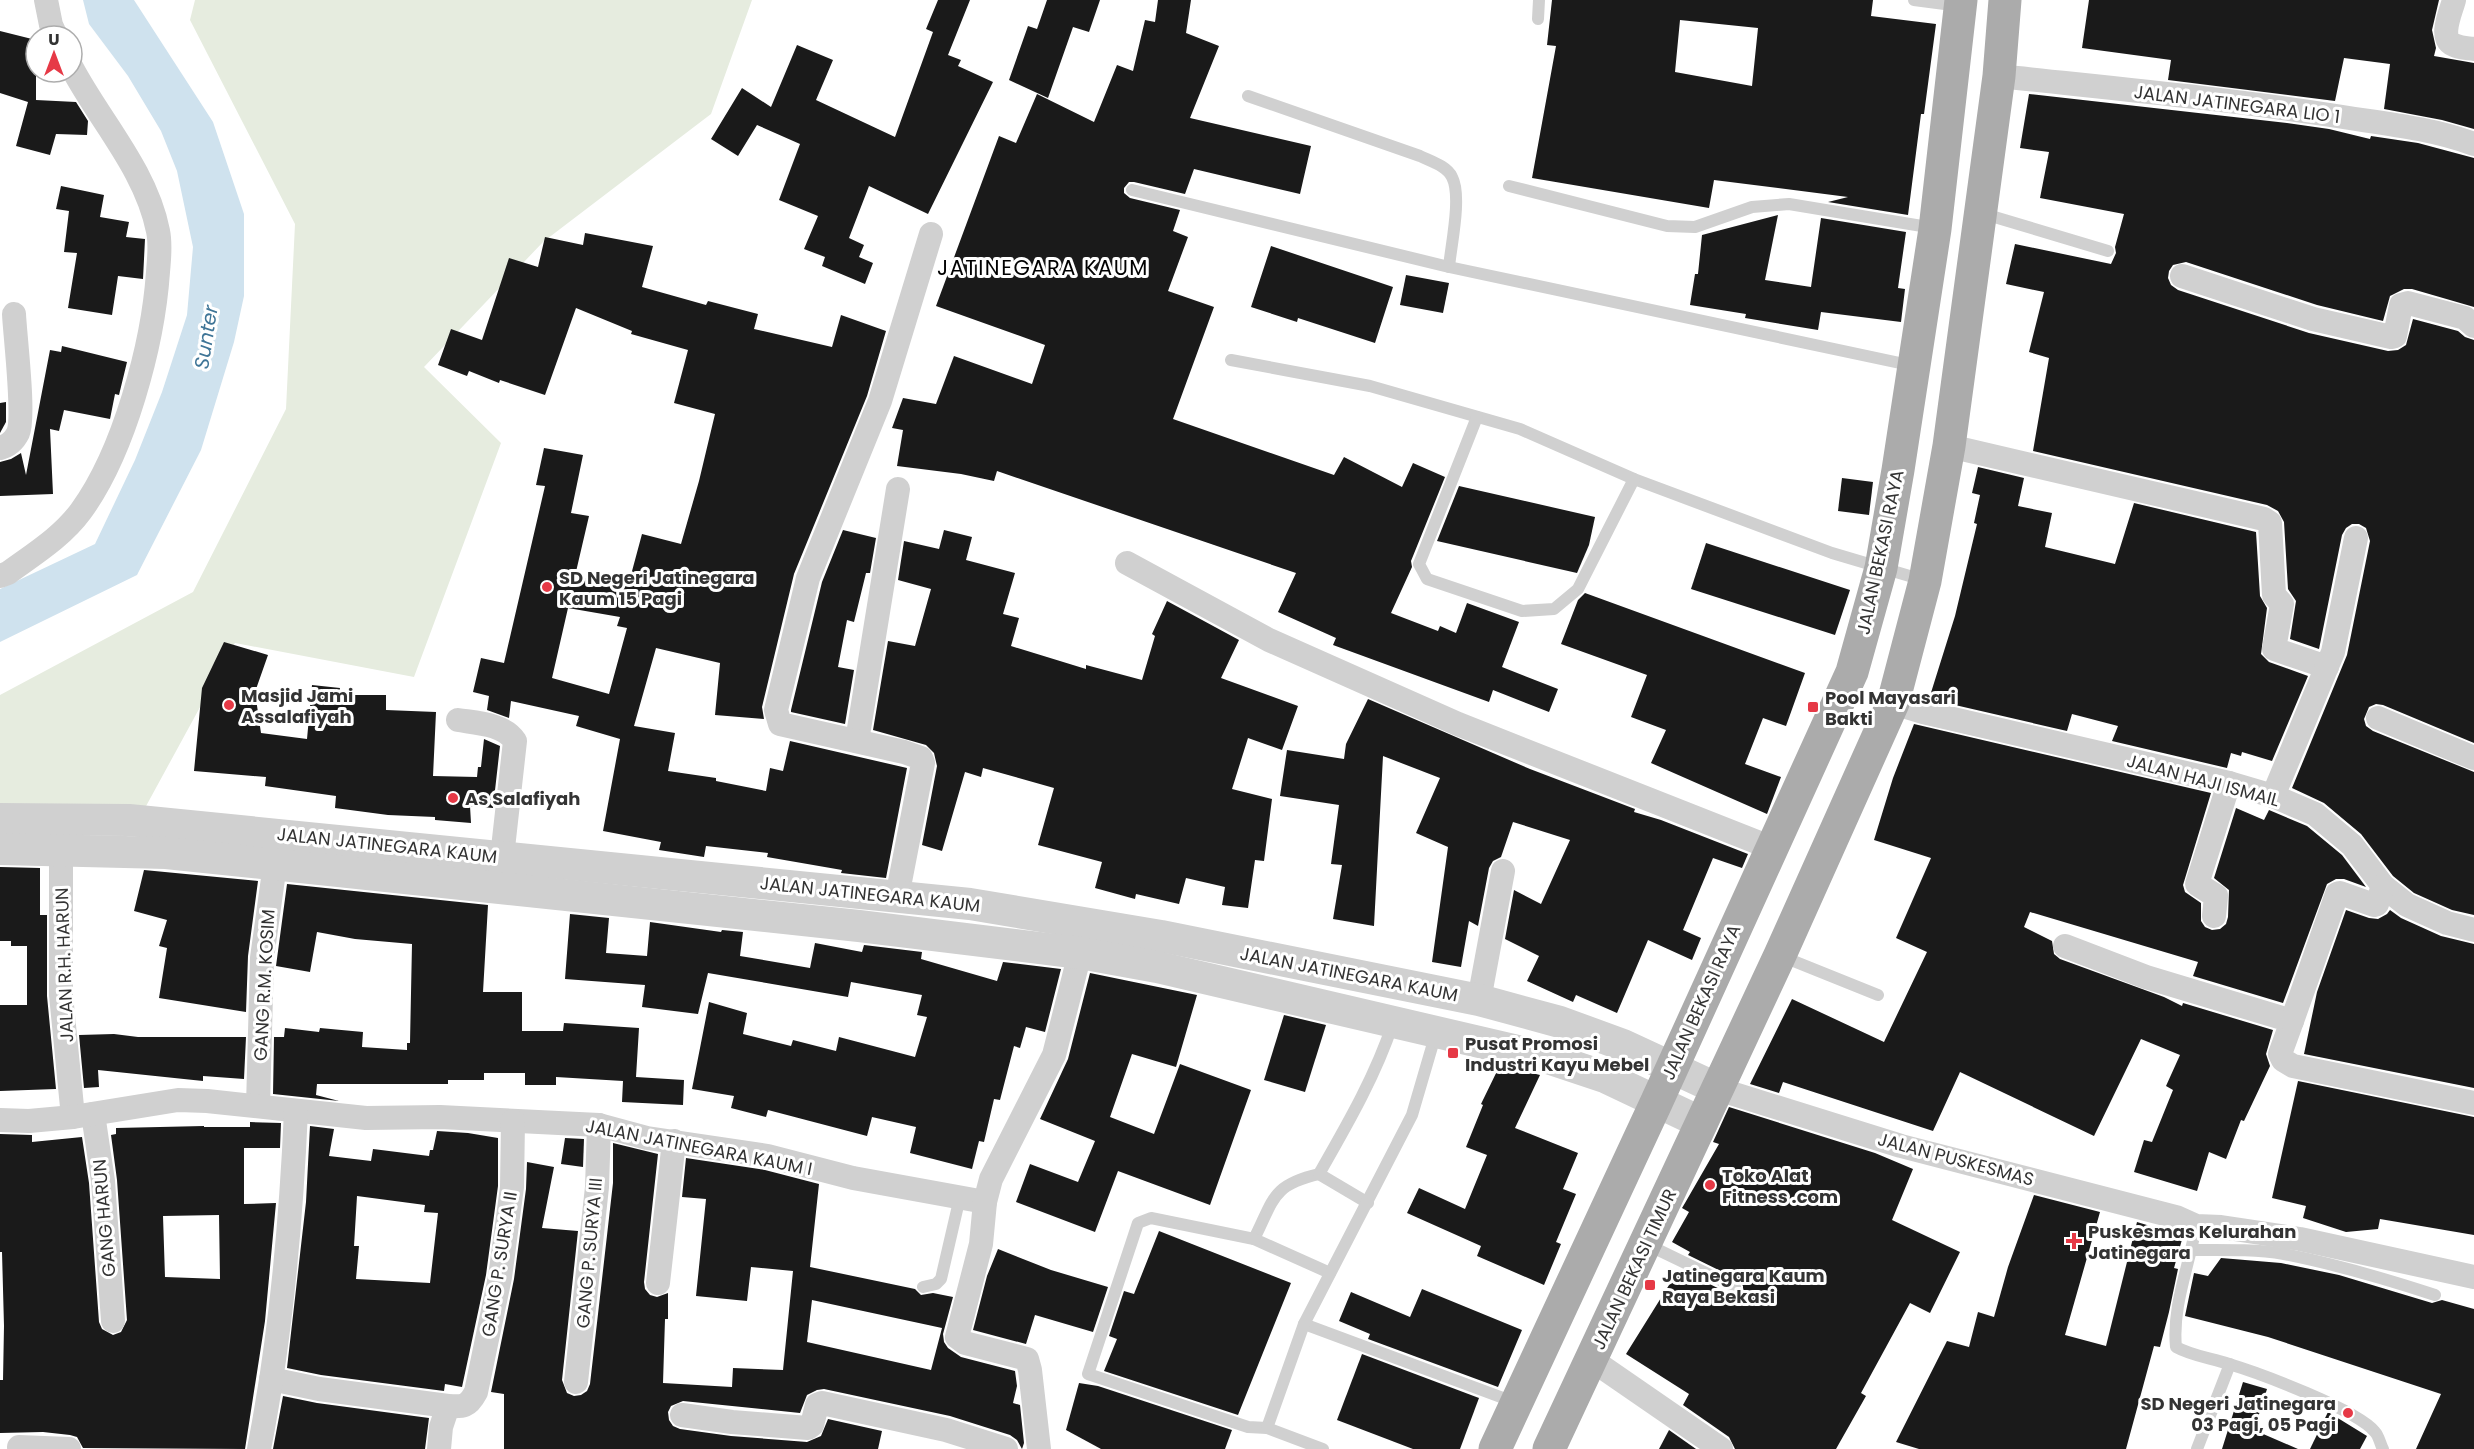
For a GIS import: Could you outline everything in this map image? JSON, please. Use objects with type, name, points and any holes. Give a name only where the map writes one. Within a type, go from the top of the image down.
[{"type":"main road","points":[[1718,1089],[1893,703],[1925,581],[1949,446],[1999,76],[2005,0]]},
{"type":"main road","name":"JALAN BEKASI RAYA","points":[[1657,1101],[1852,672],[1881,567],[1915,367],[1935,229],[1961,3]]},
{"type":"main road","name":"JALAN BEKASI TIMUR","points":[[1549,1449],[1718,1089]]},
{"type":"main road","points":[[1495,1449],[1657,1101]]},
{"type":"street","points":[[46,0],[51,24]]},
{"type":"street","points":[[2454,0],[2446,29],[2449,41],[2453,45],[2474,49]]},
{"type":"street","name":"JALAN JATINEGARA LIO 1","points":[[1999,76],[2252,103],[2399,126],[2456,137],[2474,144]]},
{"type":"street","points":[[0,576],[8,573],[52,542],[80,513],[105,474],[135,393],[154,321],[160,248],[159,233],[152,207],[139,179],[82,84]]},
{"type":"street","points":[[897,897],[923,763],[921,758],[780,724],[776,710],[808,578],[880,401],[931,234]]},
{"type":"street","points":[[2182,276],[2313,319],[2391,337],[2395,336],[2401,305],[2408,303],[2464,318],[2474,326]]},
{"type":"street","points":[[0,448],[11,443],[18,432],[19,400],[14,314]]},
{"type":"street","points":[[1949,446],[2264,519],[2270,523],[2274,595],[2282,604],[2274,649],[2327,667]]},
{"type":"street","points":[[857,741],[898,489]]},
{"type":"street","points":[[2273,796],[2335,645],[2356,538]]},
{"type":"street","points":[[1126,563],[1269,640],[1458,724],[1772,848]]},
{"type":"street","name":"JALAN HAJI ISMAIL","points":[[1893,703],[1923,712],[2229,783],[2273,796],[2316,814],[2352,845],[2382,886],[2407,905],[2447,923],[2474,930]]},
{"type":"street","points":[[2378,718],[2474,758]]},
{"type":"street","points":[[458,720],[497,727],[511,734],[515,741],[502,857]]},
{"type":"street","points":[[2214,915],[2216,896],[2196,884],[2229,783]]},
{"type":"street","name":"JALAN JATINEGARA KAUM","points":[[0,819],[129,820],[970,904],[1161,936],[1479,1000],[1560,1022],[1623,1045],[1718,1089]]},
{"type":"street","name":"JALAN JATINEGARA KAUM","points":[[0,849],[166,853],[859,926],[1080,953],[1157,967],[1548,1058],[1605,1077],[1702,1123]]},
{"type":"street","name":"JALAN R.H. HARUN","points":[[61,849],[61,995],[83,1116]]},
{"type":"street","name":"GANG R.M. KOSIM","points":[[258,1106],[262,958],[275,864]]},
{"type":"street","points":[[1479,1000],[1503,871]]},
{"type":"street","points":[[2382,886],[2377,904],[2374,905],[2340,893],[2337,894],[2280,1054],[2283,1060],[2293,1066],[2474,1103]]},
{"type":"street","points":[[1157,967],[1161,936]]},
{"type":"street","points":[[2065,946],[2146,977],[2292,1021]]},
{"type":"street","points":[[1040,1449],[1027,1359],[965,1343],[957,1337],[981,1244],[985,1202],[991,1179],[1054,1055],[1080,953]]},
{"type":"street","name":"JALAN PUSKESMAS","points":[[1718,1089],[1901,1146],[2176,1217],[2196,1226],[2221,1227],[2300,1239],[2474,1277]]},
{"type":"street","name":"JALAN JATINEGARA KAUM I","points":[[0,1120],[29,1121],[83,1116],[178,1100],[366,1118],[440,1117],[599,1125],[647,1138],[768,1156],[854,1178],[985,1202]]},
{"type":"street","points":[[259,1449],[284,1302],[292,1209],[296,1111]]},
{"type":"street","name":"GANG HARUN","points":[[83,1116],[103,1181],[113,1321]]},
{"type":"street","name":"GANG P. SURYA II","points":[[439,1449],[441,1427],[459,1405],[476,1392],[500,1277],[512,1186],[513,1121]]},
{"type":"street","name":"GANG P. SURYA III","points":[[576,1382],[597,1186],[599,1125]]},
{"type":"street","points":[[658,1283],[674,1142]]},
{"type":"street","points":[[1592,1360],[1721,1449]]},
{"type":"street","points":[[271,1379],[319,1389],[459,1405]]},
{"type":"street","points":[[682,1415],[808,1428],[812,1425],[817,1405],[822,1403],[946,1430],[1006,1449]]},
{"type":"street","points":[[19,1447],[69,1449]]},
{"type":"lane","points":[[1538,19],[1539,0]]},
{"type":"lane","points":[[1914,0],[1961,3]]},
{"type":"lane","points":[[1248,96],[1420,156],[1444,168],[1452,177],[1456,197],[1449,267]]},
{"type":"lane","points":[[1509,186],[1667,226],[1695,227],[1752,207],[1789,204],[1935,229]]},
{"type":"lane","points":[[1132,190],[1449,267],[1915,367]]},
{"type":"lane","points":[[1980,212],[2108,251]]},
{"type":"lane","points":[[1231,360],[1370,386],[1520,429],[1634,479],[1832,553],[1925,581]]},
{"type":"lane","points":[[1477,417],[1419,564],[1426,579],[1522,611],[1554,609],[1578,589],[1634,479]]},
{"type":"lane","points":[[1780,955],[1878,995]]},
{"type":"lane","points":[[1319,1174],[1361,1100],[1383,1054],[1393,1023]]},
{"type":"lane","points":[[1268,1428],[1304,1324],[1412,1115],[1436,1033]]},
{"type":"lane","points":[[1254,1239],[1276,1193],[1296,1179],[1319,1174],[1368,1203]]},
{"type":"lane","points":[[923,1287],[942,1280],[960,1197]]},
{"type":"lane","points":[[1323,1449],[1268,1428],[1248,1427],[1088,1374],[1137,1223],[1151,1218],[1254,1239],[1330,1273]]},
{"type":"lane","points":[[2196,1226],[2176,1313],[2176,1347],[2185,1352],[2230,1364],[2303,1392],[2355,1417],[2375,1432],[2383,1449]]},
{"type":"lane","points":[[1645,1244],[1735,1287]]},
{"type":"lane","points":[[2192,1250],[2242,1250],[2283,1254],[2398,1283],[2435,1295]]},
{"type":"lane","points":[[1304,1324],[1517,1403]]},
{"type":"lane","points":[[2197,1449],[2230,1364]]},
{"type":"shaded area","points":[[195,0],[752,0],[711,114],[543,242],[424,367],[501,443],[414,677],[235,643],[139,819],[0,814],[0,695],[193,592],[286,409],[295,224],[190,20]]},
{"type":"water","name":"Sunter","points":[[83,0],[134,0],[213,122],[244,214],[244,296],[234,342],[201,450],[137,575],[0,642],[0,589],[95,544],[135,460],[162,392],[187,315],[193,247],[177,171],[161,131],[128,76],[89,24]]},
{"type":"building","points":[[938,0],[970,0],[948,55],[961,60],[958,66],[993,82],[928,214],[869,186],[849,238],[864,245],[859,257],[873,263],[865,284],[822,266],[825,257],[804,249],[818,216],[779,200],[800,144],[757,125],[738,156],[711,139],[742,88],[771,107],[797,45],[833,60],[816,100],[895,137],[933,32],[926,29]]},
{"type":"building","points":[[1047,0],[1100,0],[1089,32],[1073,27],[1048,98],[1009,80],[1028,26],[1037,29]]},
{"type":"building","points":[[1158,0],[1191,0],[1186,33],[1219,46],[1190,118],[1311,146],[1300,194],[1194,169],[1185,194],[1134,182],[1129,182],[1124,188],[1124,193],[1130,198],[1180,210],[1173,231],[1188,237],[1168,291],[1214,307],[1173,419],[1334,475],[1344,457],[1402,487],[1413,463],[1445,477],[1411,561],[1412,567],[1391,613],[1438,631],[1440,626],[1456,633],[1467,603],[1519,622],[1502,667],[1558,689],[1549,712],[1493,690],[1489,702],[1333,645],[1336,638],[1278,612],[1296,573],[997,471],[994,481],[961,474],[897,466],[903,430],[892,428],[903,398],[936,404],[954,356],[1032,384],[1045,345],[936,306],[999,136],[1016,143],[1037,94],[1094,122],[1117,65],[1133,71],[1145,20],[1155,22]]},
{"type":"building","points":[[1552,0],[1873,0],[1871,16],[1936,24],[1908,215],[1828,202],[1848,197],[1714,180],[1709,208],[1532,178],[1556,46],[1547,45]],"holes":[[[1680,20],[1758,28],[1752,86],[1675,72]]]},
{"type":"building","points":[[2089,0],[2439,0],[2432,30],[2436,48],[2434,56],[2474,63],[2474,129],[2442,120],[2384,109],[2390,64],[2344,58],[2335,101],[2168,80],[2171,60],[2082,48]]},
{"type":"building","points":[[0,31],[24,37],[24,84],[36,84],[36,100],[76,102],[88,121],[87,135],[56,134],[50,155],[16,146],[28,102],[0,93]]},
{"type":"building","points":[[2029,94],[2329,129],[2370,139],[2371,136],[2418,143],[2474,158],[2474,307],[2412,289],[2404,289],[2390,296],[2383,321],[2317,305],[2186,262],[2173,265],[2168,278],[2171,285],[2178,290],[2309,333],[2388,351],[2398,350],[2406,345],[2413,319],[2458,331],[2474,340],[2474,743],[2383,705],[2376,704],[2369,707],[2364,719],[2366,726],[2373,731],[2474,772],[2474,915],[2452,910],[2414,893],[2393,876],[2361,834],[2324,803],[2292,788],[2347,655],[2370,541],[2366,528],[2359,524],[2352,524],[2342,535],[2319,649],[2290,639],[2296,601],[2288,589],[2284,522],[2278,511],[2267,505],[2033,451],[2049,358],[2029,352],[2044,292],[2006,284],[2015,244],[2111,264],[2116,253],[2115,247],[2124,214],[2040,198],[2049,152],[2020,148]]},
{"type":"building","points":[[61,186],[104,195],[100,217],[129,222],[126,237],[145,239],[143,279],[118,276],[112,315],[68,308],[77,253],[64,252],[69,211],[56,209]]},
{"type":"building","points":[[1778,215],[1765,280],[1811,287],[1821,218],[1906,232],[1898,288],[1905,289],[1901,322],[1821,312],[1818,330],[1745,318],[1746,314],[1690,305],[1695,274],[1698,274],[1702,235]]},
{"type":"building","points":[[585,233],[653,246],[642,287],[706,305],[708,301],[758,314],[754,329],[832,347],[841,315],[886,331],[867,396],[794,574],[762,707],[764,719],[715,715],[720,663],[656,648],[634,726],[675,733],[668,771],[716,778],[716,781],[766,791],[770,768],[783,771],[790,741],[907,768],[886,878],[841,873],[842,870],[767,857],[768,853],[706,846],[704,857],[659,850],[661,842],[603,831],[620,739],[576,726],[579,716],[511,701],[509,718],[487,710],[489,696],[473,692],[481,658],[504,663],[545,486],[536,485],[544,448],[583,455],[571,513],[589,516],[575,576],[628,586],[642,534],[681,544],[699,481],[715,414],[674,403],[688,350],[631,334],[632,331],[576,308],[545,395],[500,380],[499,383],[469,371],[467,376],[438,365],[451,329],[482,340],[509,258],[538,267],[545,237],[583,245]],"holes":[[[568,608],[620,617],[617,626],[627,628],[609,694],[552,678]]]},
{"type":"building","points":[[1271,246],[1393,287],[1375,343],[1298,318],[1297,322],[1251,307]]},
{"type":"building","points":[[1406,275],[1449,283],[1443,313],[1400,305]]},
{"type":"building","points":[[62,346],[127,362],[119,395],[115,394],[110,419],[64,410],[59,431],[50,429],[53,494],[0,496],[0,462],[21,453],[26,475],[50,350],[61,352]]},
{"type":"building","points":[[6,402],[6,422],[0,433],[0,403]]},
{"type":"building","points":[[1978,467],[2024,478],[2018,506],[2052,513],[2045,547],[2115,564],[2134,503],[2256,532],[2260,596],[2267,608],[2261,654],[2269,662],[2308,676],[2272,761],[2242,752],[2241,756],[2231,753],[2227,768],[2112,741],[2118,726],[2072,714],[2067,731],[1929,699],[1955,616],[1977,524],[1974,523],[1980,495],[1972,493]]},
{"type":"building","points":[[1842,478],[1873,482],[1869,515],[1838,511]]},
{"type":"building","points":[[1459,486],[1595,517],[1589,545],[1577,573],[1437,541]]},
{"type":"building","points":[[843,530],[876,538],[870,573],[866,573],[854,622],[847,620],[838,667],[854,670],[845,724],[791,712],[822,582]]},
{"type":"building","points":[[944,530],[972,537],[966,560],[1015,573],[1003,614],[1019,618],[1011,646],[1086,669],[1086,665],[1142,680],[1155,636],[1152,634],[1167,601],[1239,640],[1221,678],[1298,706],[1282,750],[1248,738],[1232,789],[1272,799],[1264,861],[1255,860],[1248,908],[1222,905],[1225,887],[1186,878],[1179,904],[1136,894],[1135,899],[1095,888],[1102,862],[1038,845],[1054,788],[983,768],[981,777],[965,772],[942,851],[922,845],[937,766],[934,753],[926,745],[873,730],[888,641],[915,646],[931,589],[898,580],[904,541],[939,549]]},
{"type":"building","points":[[1706,543],[1850,590],[1835,635],[1691,589]]},
{"type":"building","points":[[1585,593],[1805,673],[1786,726],[1763,718],[1745,764],[1781,777],[1767,814],[1651,763],[1666,730],[1631,717],[1647,675],[1561,644],[1578,600]]},
{"type":"building","points":[[224,642],[268,655],[255,692],[261,733],[307,739],[312,685],[340,688],[339,695],[386,695],[386,710],[436,712],[433,776],[477,777],[478,767],[481,767],[484,739],[500,746],[493,808],[470,806],[471,823],[435,820],[435,817],[388,815],[335,808],[336,796],[265,786],[266,777],[194,771],[202,688]]},
{"type":"building","points":[[1368,699],[1530,769],[1635,809],[1634,812],[1661,820],[1748,854],[1742,868],[1713,858],[1683,930],[1701,938],[1692,960],[1648,940],[1617,1013],[1576,995],[1573,1002],[1527,981],[1539,956],[1505,939],[1514,890],[1541,904],[1570,840],[1513,822],[1501,857],[1493,861],[1489,868],[1478,926],[1469,921],[1461,967],[1432,962],[1448,847],[1416,833],[1440,778],[1383,756],[1374,926],[1333,919],[1342,865],[1331,864],[1339,805],[1280,796],[1287,750],[1344,759],[1346,744]]},
{"type":"building","points":[[1914,724],[2211,793],[2183,885],[2185,892],[2201,903],[2201,921],[2205,927],[2212,930],[2220,929],[2226,924],[2228,917],[2229,890],[2214,878],[2236,808],[2264,820],[2269,810],[2307,826],[2342,855],[2366,887],[2344,879],[2336,879],[2327,884],[2283,1003],[2193,976],[2198,962],[2030,912],[2024,927],[2052,941],[2054,954],[2060,959],[2164,997],[2182,1006],[2183,1003],[2273,1030],[2266,1054],[2270,1066],[2244,1121],[2241,1120],[2226,1159],[2209,1152],[2197,1191],[2134,1172],[2144,1140],[2152,1142],[2173,1090],[2166,1086],[2180,1055],[2141,1039],[2094,1136],[1960,1072],[1933,1131],[1783,1082],[1779,1093],[1750,1084],[1792,999],[1884,1042],[1927,952],[1896,938],[1931,858],[1874,840],[1893,778]]},
{"type":"building","points":[[0,867],[40,868],[40,915],[47,915],[47,996],[56,1089],[0,1091],[0,1005],[27,1005],[27,946],[11,946],[11,941],[0,941]]},
{"type":"building","points":[[144,870],[258,881],[248,956],[246,1012],[159,998],[167,948],[159,946],[167,920],[134,911]]},
{"type":"building","points":[[287,884],[488,905],[483,992],[522,992],[522,1031],[563,1031],[564,1023],[639,1028],[636,1077],[684,1080],[683,1105],[622,1102],[623,1081],[556,1077],[556,1085],[525,1085],[525,1073],[484,1073],[484,1080],[448,1080],[448,1084],[317,1084],[316,1095],[339,1101],[273,1094],[274,1037],[284,1037],[285,1028],[319,1032],[320,1028],[363,1032],[362,1047],[407,1050],[407,1043],[410,1043],[412,944],[355,939],[317,932],[310,972],[276,966]]},
{"type":"building","points":[[2346,910],[2378,919],[2390,910],[2401,918],[2441,936],[2474,944],[2474,1088],[2304,1054],[2317,992]]},
{"type":"building","points":[[570,914],[609,918],[606,953],[647,956],[650,922],[721,932],[722,930],[743,932],[740,956],[810,968],[815,943],[862,952],[864,945],[922,952],[921,959],[997,981],[1003,962],[1061,969],[1045,1032],[1026,1027],[1020,1048],[1014,1046],[1000,1100],[994,1099],[984,1142],[979,1141],[972,1169],[910,1153],[916,1127],[872,1117],[867,1136],[768,1110],[766,1117],[731,1108],[734,1096],[692,1089],[709,1002],[747,1013],[743,1034],[791,1046],[793,1040],[836,1051],[839,1037],[915,1057],[927,1017],[917,1015],[922,995],[851,982],[848,997],[708,973],[698,1014],[642,1007],[645,985],[565,979]]},
{"type":"building","points":[[1090,973],[1197,995],[1176,1067],[1132,1054],[1110,1117],[1154,1134],[1180,1064],[1251,1090],[1210,1205],[1118,1171],[1095,1232],[1016,1202],[1030,1164],[1078,1182],[1095,1141],[1040,1119],[1068,1059]]},
{"type":"building","points":[[1284,1015],[1326,1025],[1305,1092],[1264,1080]]},
{"type":"building","points":[[114,1034],[138,1037],[246,1037],[244,1079],[203,1076],[203,1081],[98,1070],[99,1087],[84,1088],[79,1035]]},
{"type":"building","points":[[1500,1065],[1540,1075],[1515,1128],[1578,1153],[1563,1189],[1576,1194],[1556,1242],[1561,1244],[1544,1285],[1477,1256],[1481,1246],[1407,1213],[1419,1188],[1465,1209],[1487,1155],[1466,1147],[1483,1105],[1481,1104]]},
{"type":"building","points":[[2298,1081],[2474,1117],[2474,1235],[2380,1219],[2378,1229],[2346,1232],[2303,1218],[2306,1206],[2272,1198]]},
{"type":"building","points":[[1729,1107],[1875,1153],[1913,1169],[1892,1220],[1960,1252],[1930,1313],[1910,1303],[1861,1393],[1866,1396],[1836,1449],[1735,1449],[1729,1437],[1683,1405],[1689,1394],[1626,1354],[1679,1269],[1732,1295],[1739,1294],[1743,1290],[1739,1280],[1688,1255],[1690,1252],[1672,1242],[1689,1212],[1682,1208],[1719,1144],[1713,1142]]},
{"type":"building","points":[[250,1122],[281,1123],[280,1148],[244,1148],[244,1204],[276,1203],[265,1321],[245,1449],[83,1448],[77,1437],[70,1435],[43,1432],[0,1433],[0,1380],[3,1380],[4,1326],[2,1252],[0,1252],[0,1134],[32,1135],[32,1142],[82,1137],[89,1183],[99,1322],[102,1329],[113,1335],[121,1332],[127,1320],[117,1180],[111,1135],[116,1134],[116,1128],[250,1127]],"holes":[[[219,1215],[220,1279],[165,1277],[163,1216]]]},
{"type":"building","points":[[310,1126],[334,1129],[329,1156],[371,1161],[373,1149],[429,1156],[430,1150],[433,1150],[437,1131],[498,1138],[498,1186],[486,1275],[462,1387],[445,1384],[444,1391],[321,1375],[287,1368],[306,1202]],"holes":[[[357,1196],[425,1205],[424,1212],[438,1213],[430,1283],[356,1279],[359,1246],[354,1246]]]},
{"type":"building","points":[[565,1138],[584,1139],[583,1167],[561,1164]]},
{"type":"building","points":[[613,1143],[658,1154],[644,1282],[645,1289],[650,1295],[657,1297],[668,1293],[663,1383],[732,1387],[733,1368],[783,1370],[793,1271],[751,1267],[747,1301],[696,1296],[706,1199],[682,1197],[686,1158],[765,1170],[819,1184],[810,1267],[915,1289],[921,1295],[933,1293],[953,1297],[943,1334],[944,1342],[948,1348],[961,1357],[1015,1371],[1017,1386],[1013,1403],[1020,1405],[1024,1443],[1022,1449],[1017,1440],[1010,1435],[950,1416],[824,1389],[807,1395],[800,1413],[683,1401],[671,1406],[668,1412],[669,1420],[673,1426],[680,1429],[807,1442],[821,1436],[828,1419],[882,1431],[878,1449],[504,1449],[504,1394],[491,1392],[514,1279],[526,1189],[527,1162],[554,1167],[542,1228],[578,1231],[562,1380],[567,1393],[574,1396],[587,1391],[590,1384],[613,1183]],"holes":[[[812,1300],[942,1328],[931,1370],[807,1342]]]},
{"type":"building","points":[[2034,1195],[2100,1212],[2065,1335],[2106,1346],[2137,1222],[2183,1236],[2174,1268],[2178,1269],[2160,1347],[2154,1346],[2126,1449],[1919,1449],[1896,1442],[1947,1341],[1969,1347],[1978,1312],[1994,1317],[2008,1267]]},
{"type":"building","points":[[1159,1231],[1291,1283],[1238,1415],[1104,1371],[1117,1339],[1109,1336],[1124,1291],[1134,1294]]},
{"type":"building","points":[[998,1249],[1051,1270],[1108,1287],[1093,1332],[1035,1315],[1026,1344],[973,1330],[987,1276]]},
{"type":"building","points":[[2221,1258],[2281,1263],[2339,1275],[2432,1303],[2442,1300],[2474,1309],[2474,1449],[2416,1449],[2441,1394],[2268,1337],[2185,1316],[2194,1273],[2208,1276]]},
{"type":"building","points":[[1422,1289],[1522,1330],[1498,1387],[1368,1339],[1370,1334],[1339,1321],[1351,1292],[1410,1317]]},
{"type":"building","points":[[1362,1354],[1479,1398],[1460,1449],[1413,1449],[1337,1420]]},
{"type":"building","points":[[2243,1382],[2267,1389],[2254,1430],[2298,1449],[2222,1449]]},
{"type":"building","points":[[1079,1383],[1098,1386],[1232,1430],[1225,1449],[1101,1449],[1066,1430]]},
{"type":"building","points":[[283,1396],[317,1403],[429,1418],[425,1449],[273,1449]]},
{"type":"building","points":[[2328,1412],[2367,1436],[2360,1449],[2310,1449]]},
{"type":"building","points":[[1669,1430],[1696,1449],[1659,1449]]},
{"type":"place","name":"SD Negeri Jatinegara Kaum 15 Pagi","points":[[547,587]]},
{"type":"place","name":"Masjid Jami Assalafiyah","points":[[229,705]]},
{"type":"place","name":"Pool Mayasari Bakti","points":[[1813,707]]},
{"type":"place","name":"As Salafiyah","points":[[453,798]]},
{"type":"place","name":"Pusat Promosi Industri Kayu Mebel","points":[[1453,1053]]},
{"type":"place","name":"Toko Alat Fitness .com","points":[[1710,1185]]},
{"type":"place","name":"Puskesmas Kelurahan Jatinegara","points":[[2074,1241]]},
{"type":"place","name":"Jatinegara Kaum Raya Bekasi","points":[[1650,1285]]},
{"type":"place","name":"SD Negeri Jatinegara 03 Pagi, 05 Pagi","points":[[2348,1413]]},
{"type":"district","name":"JATINEGARA KAUM","points":[[1043,267]]}]
